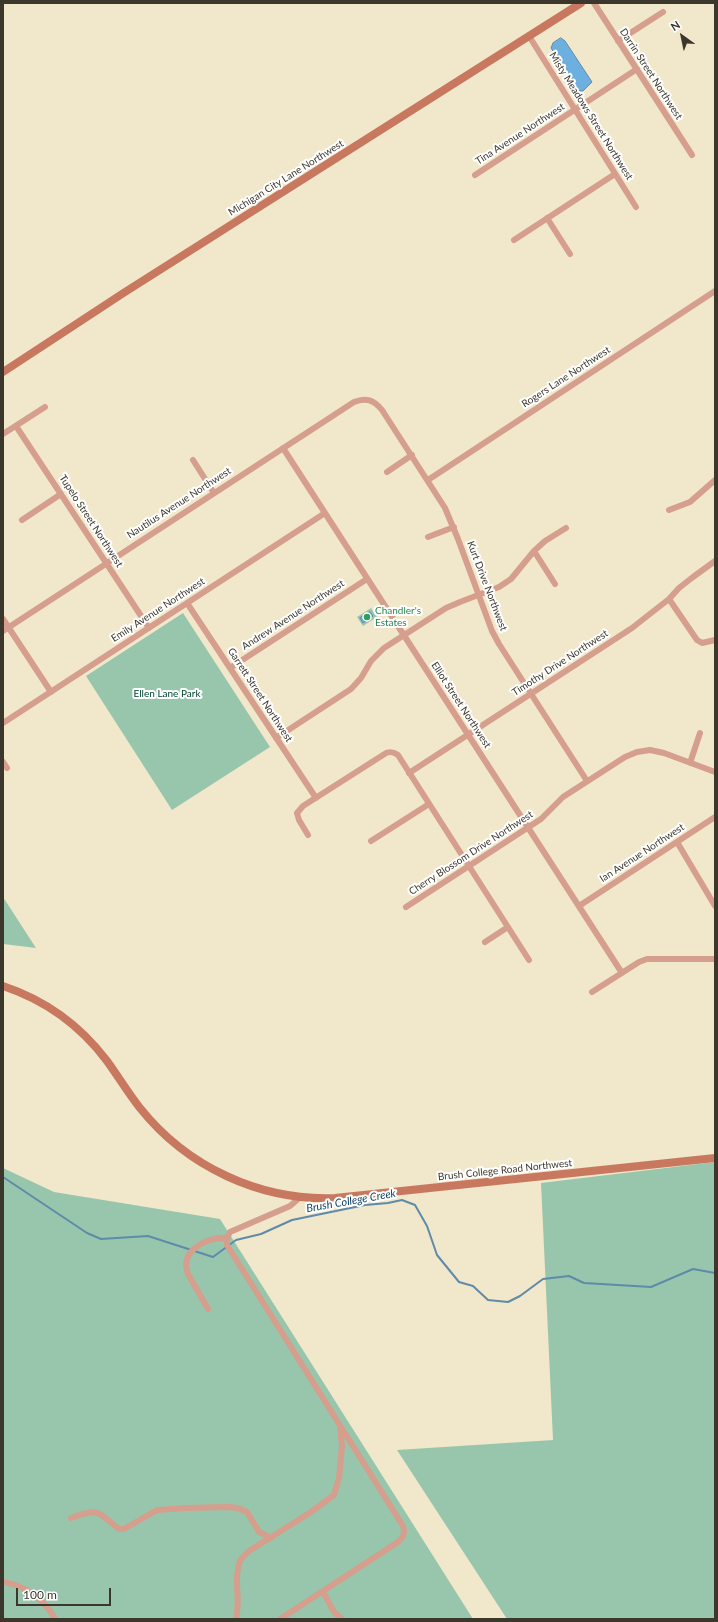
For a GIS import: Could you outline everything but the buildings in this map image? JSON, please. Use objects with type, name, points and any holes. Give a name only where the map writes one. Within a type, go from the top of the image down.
[{"type":"street","name":"Michigan City Lane Northwest","points":[[3,372],[125,292],[581,3]]},
{"type":"street","name":"Darrin Street Northwest","points":[[594,3],[692,155]]},
{"type":"street","points":[[618,41],[663,12]]},
{"type":"street","name":"Misty Meadows Street Northwest","points":[[529,36],[636,207]]},
{"type":"street","name":"Tina Avenue Northwest","points":[[475,175],[637,69]]},
{"type":"street","points":[[514,240],[615,174]]},
{"type":"street","points":[[547,218],[570,254]]},
{"type":"street","name":"Rogers Lane Northwest","points":[[428,480],[715,292]]},
{"type":"street","name":"Nautilus Avenue Northwest","points":[[6,629],[354,402],[361,399],[369,399]]},
{"type":"street","name":"Kurt Drive Northwest","points":[[369,399],[379,406],[445,508],[454,527],[492,631],[587,781]]},
{"type":"street","points":[[3,434],[45,407]]},
{"type":"street","name":"Tupelo Street Northwest","points":[[16,426],[149,628]]},
{"type":"street","name":"Elliot Street Northwest","points":[[283,448],[622,972]]},
{"type":"street","points":[[387,472],[412,455]]},
{"type":"street","points":[[193,460],[214,493]]},
{"type":"street","points":[[669,510],[690,502],[715,480]]},
{"type":"street","points":[[22,520],[61,494]]},
{"type":"street","name":"Emily Avenue Northwest","points":[[3,724],[325,513]]},
{"type":"street","points":[[428,537],[454,527]]},
{"type":"street","points":[[276,738],[351,688],[361,678],[376,654],[446,608],[499,587],[511,579],[534,551],[566,528]]},
{"type":"street","points":[[534,551],[555,584]]},
{"type":"street","name":"Timothy Drive Northwest","points":[[409,773],[632,628],[669,599],[693,577],[715,561]]},
{"type":"street","name":"Andrew Avenue Northwest","points":[[230,668],[367,579]]},
{"type":"street","points":[[669,599],[697,640],[702,643],[715,640]]},
{"type":"street","name":"Garrett Street Northwest","points":[[187,603],[316,798]]},
{"type":"street","points":[[3,619],[6,629],[51,692]]},
{"type":"street","points":[[690,763],[700,733]]},
{"type":"street","name":"Cherry Blossom Drive Northwest","points":[[406,907],[528,828],[541,819],[563,797],[625,757],[637,752],[650,750],[664,753],[715,772]]},
{"type":"street","points":[[308,835],[299,820],[297,813],[303,806],[382,755],[391,752],[398,755],[529,960]]},
{"type":"street","points":[[3,762],[7,768]]},
{"type":"street","points":[[371,841],[429,804]]},
{"type":"street","name":"Ian Avenue Northwest","points":[[579,906],[715,818]]},
{"type":"street","points":[[677,842],[715,906]]},
{"type":"street","points":[[485,942],[508,927]]},
{"type":"street","points":[[592,992],[622,972],[647,959],[715,959]]},
{"type":"street","name":"Brush College Road Northwest","points":[[3,986],[37,1000],[81,1031],[106,1061],[148,1118],[172,1141],[204,1164],[233,1179],[261,1189],[298,1196],[335,1198],[715,1158]]},
{"type":"street","points":[[280,1619],[404,1536],[403,1526],[228,1248],[227,1238],[230,1232],[290,1206],[297,1200],[298,1196]]},
{"type":"street","points":[[208,1310],[188,1274],[186,1268],[187,1259],[193,1250],[205,1241],[219,1237],[227,1238]]},
{"type":"street","points":[[236,1619],[238,1612],[238,1571],[241,1560],[249,1551],[311,1512],[334,1495],[339,1478],[342,1446],[340,1425]]},
{"type":"street","points":[[71,1518],[94,1511],[102,1514],[119,1530],[124,1529],[157,1510],[185,1508],[238,1508],[247,1512],[259,1532],[271,1538]]},
{"type":"street","points":[[3,1582],[12,1583],[37,1596],[56,1619]]},
{"type":"street","points":[[322,1592],[334,1612],[342,1619]]},
{"type":"green space","name":"Chandler's Estates","points":[[371,608],[377,617],[363,626],[357,617]]},
{"type":"green space","name":"Ellen Lane Park","points":[[183,613],[270,747],[172,810],[86,676]]},
{"type":"green space","points":[[3,897],[36,948],[3,944]]},
{"type":"green space","points":[[715,1162],[715,1619],[507,1619],[397,1450],[553,1440],[541,1183]]},
{"type":"green space","points":[[3,1168],[54,1192],[220,1219],[473,1619],[3,1619]]},
{"type":"water","points":[[561,38],[565,41],[592,82],[583,91],[579,91],[551,48],[553,43]]},
{"type":"water","points":[[370,612],[373,616],[363,623],[360,618]]},
{"type":"waterway","name":"Brush College Creek","points":[[3,1177],[87,1233],[101,1239],[148,1236],[213,1257],[236,1240],[261,1234],[292,1220],[365,1205],[402,1200],[415,1205],[427,1226],[437,1255],[459,1282],[473,1286],[488,1300],[508,1302],[520,1296],[543,1279],[569,1276],[584,1283],[651,1287],[693,1269],[715,1273]]},
{"type":"place","name":"Chandler's Estates","points":[[367,617]]}]
